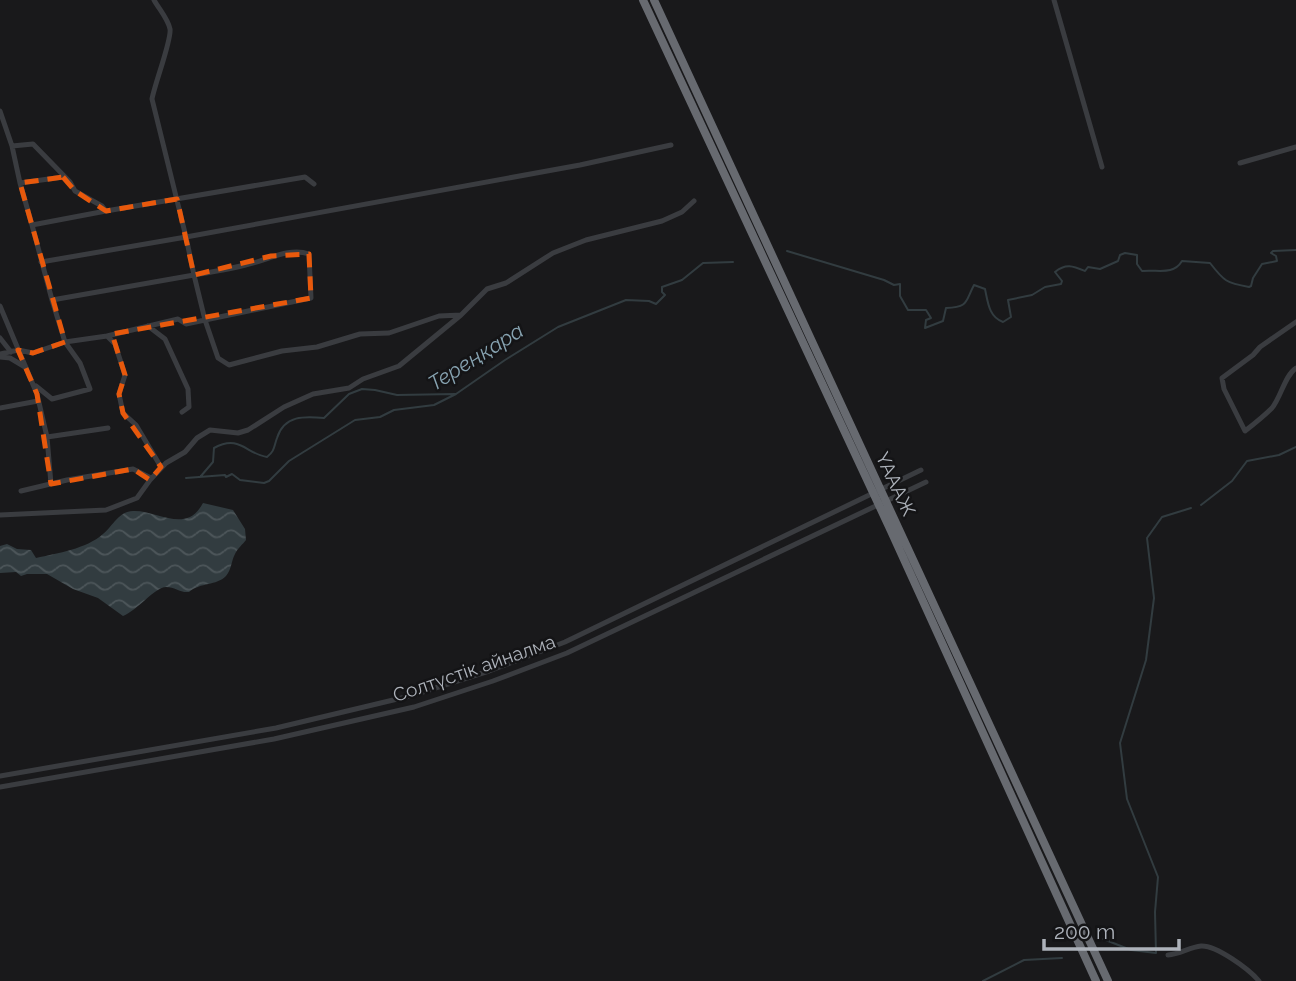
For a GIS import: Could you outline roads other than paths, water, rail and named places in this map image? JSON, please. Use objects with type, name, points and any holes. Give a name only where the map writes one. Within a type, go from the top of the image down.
[{"type":"highway","name":"ҮАААЖ","points":[[643,0],[1097,981]]},
{"type":"highway","name":"ҮАААЖ","points":[[654,0],[1108,981]]},
{"type":"street","points":[[154,0],[169,23],[172,33],[152,99],[205,320],[218,358],[229,365],[282,351],[317,347],[360,334],[389,333],[439,316],[461,315]]},
{"type":"street","points":[[1054,0],[1101,167]]},
{"type":"street","points":[[0,111],[65,342],[80,363],[90,389],[52,399],[42,393],[32,381]]},
{"type":"street","points":[[12,146],[33,144],[70,182],[75,191],[106,211]]},
{"type":"street","points":[[41,262],[580,165],[671,145]]},
{"type":"street","points":[[1240,163],[1296,147]]},
{"type":"street","points":[[20,183],[63,177]]},
{"type":"street","points":[[32,225],[305,177],[314,184]]},
{"type":"street","points":[[0,515],[106,510],[137,498],[161,467],[210,430],[239,433],[313,394],[349,388],[363,379],[399,366],[461,315],[487,289],[506,283],[553,253],[586,240],[662,221],[682,212],[694,201]]},
{"type":"street","points":[[0,355],[15,351],[33,353],[65,342],[107,336],[178,319],[186,324],[311,298],[309,254],[303,252],[271,256],[253,264],[52,300]]},
{"type":"street","points":[[0,306],[15,351],[32,381],[38,401],[47,437],[51,484]]},
{"type":"street","points":[[1296,322],[1260,346],[1253,355],[1222,378],[1224,389],[1245,431],[1272,407],[1285,387],[1291,371],[1296,368]]},
{"type":"street","points":[[148,326],[165,338],[188,389],[189,407],[182,412]]},
{"type":"street","points":[[107,336],[115,344],[125,375],[119,394],[122,413],[136,425],[161,467]]},
{"type":"street","points":[[0,338],[15,351]]},
{"type":"street","points":[[0,355],[25,367]]},
{"type":"street","points":[[0,408],[38,401]]},
{"type":"street","points":[[47,437],[108,428]]},
{"type":"street","points":[[21,491],[133,469],[150,480]]},
{"type":"street","name":"Солтүстік айналма","points":[[0,776],[276,728],[423,692],[489,671],[565,642],[921,470]]},
{"type":"street","name":"Солтүстік айналма","points":[[0,787],[274,739],[414,707],[493,681],[567,653],[926,482]]},
{"type":"street","points":[[808,526],[813,536]]},
{"type":"street","points":[[1168,955],[1200,946],[1209,947],[1236,960],[1259,981]]},
{"type":"water","points":[[203,503],[233,510],[245,529],[246,540],[236,552],[226,576],[189,592],[162,588],[123,616],[98,598],[73,589],[47,574],[21,576],[16,572],[0,573],[0,546],[7,544],[17,549],[31,550],[36,558],[71,550],[96,539],[120,516],[128,512],[180,519],[188,518]]},
{"type":"waterway","name":"Тереңқара","points":[[787,251],[894,285],[900,284],[900,296],[908,310],[926,310],[931,318],[926,320],[925,328],[943,321],[946,308],[963,305],[974,285],[985,289],[992,313],[1003,322],[1011,317],[1008,300],[1032,295],[1045,287],[1061,284],[1062,281],[1055,272],[1059,269],[1070,266],[1085,271],[1088,267],[1100,269],[1118,261],[1120,255],[1125,253],[1137,255],[1137,264],[1142,271],[1174,269],[1182,261],[1210,263],[1226,280],[1249,287],[1262,264],[1277,261],[1276,256],[1271,253],[1273,251],[1296,250]]},
{"type":"waterway","name":"Тереңқара","points":[[186,478],[226,477],[232,474],[240,480],[264,483],[289,461],[355,420],[380,417],[394,410],[434,405],[456,394],[558,327],[626,300],[656,304],[665,295],[662,287],[682,280],[703,263],[733,262]]},
{"type":"waterway","points":[[201,476],[213,462],[214,448],[223,444],[237,444],[267,457],[273,450],[280,430],[290,421],[303,417],[324,418],[349,394],[362,389],[397,395],[455,394]]},
{"type":"waterway","points":[[1201,505],[1232,481],[1247,461],[1279,455],[1296,447]]},
{"type":"waterway","points":[[1103,939],[1131,950],[1156,953],[1158,877],[1127,799],[1120,743],[1146,660],[1154,598],[1147,538],[1162,517],[1191,508]]},
{"type":"waterway","points":[[983,981],[1024,960],[1062,958]]}]
